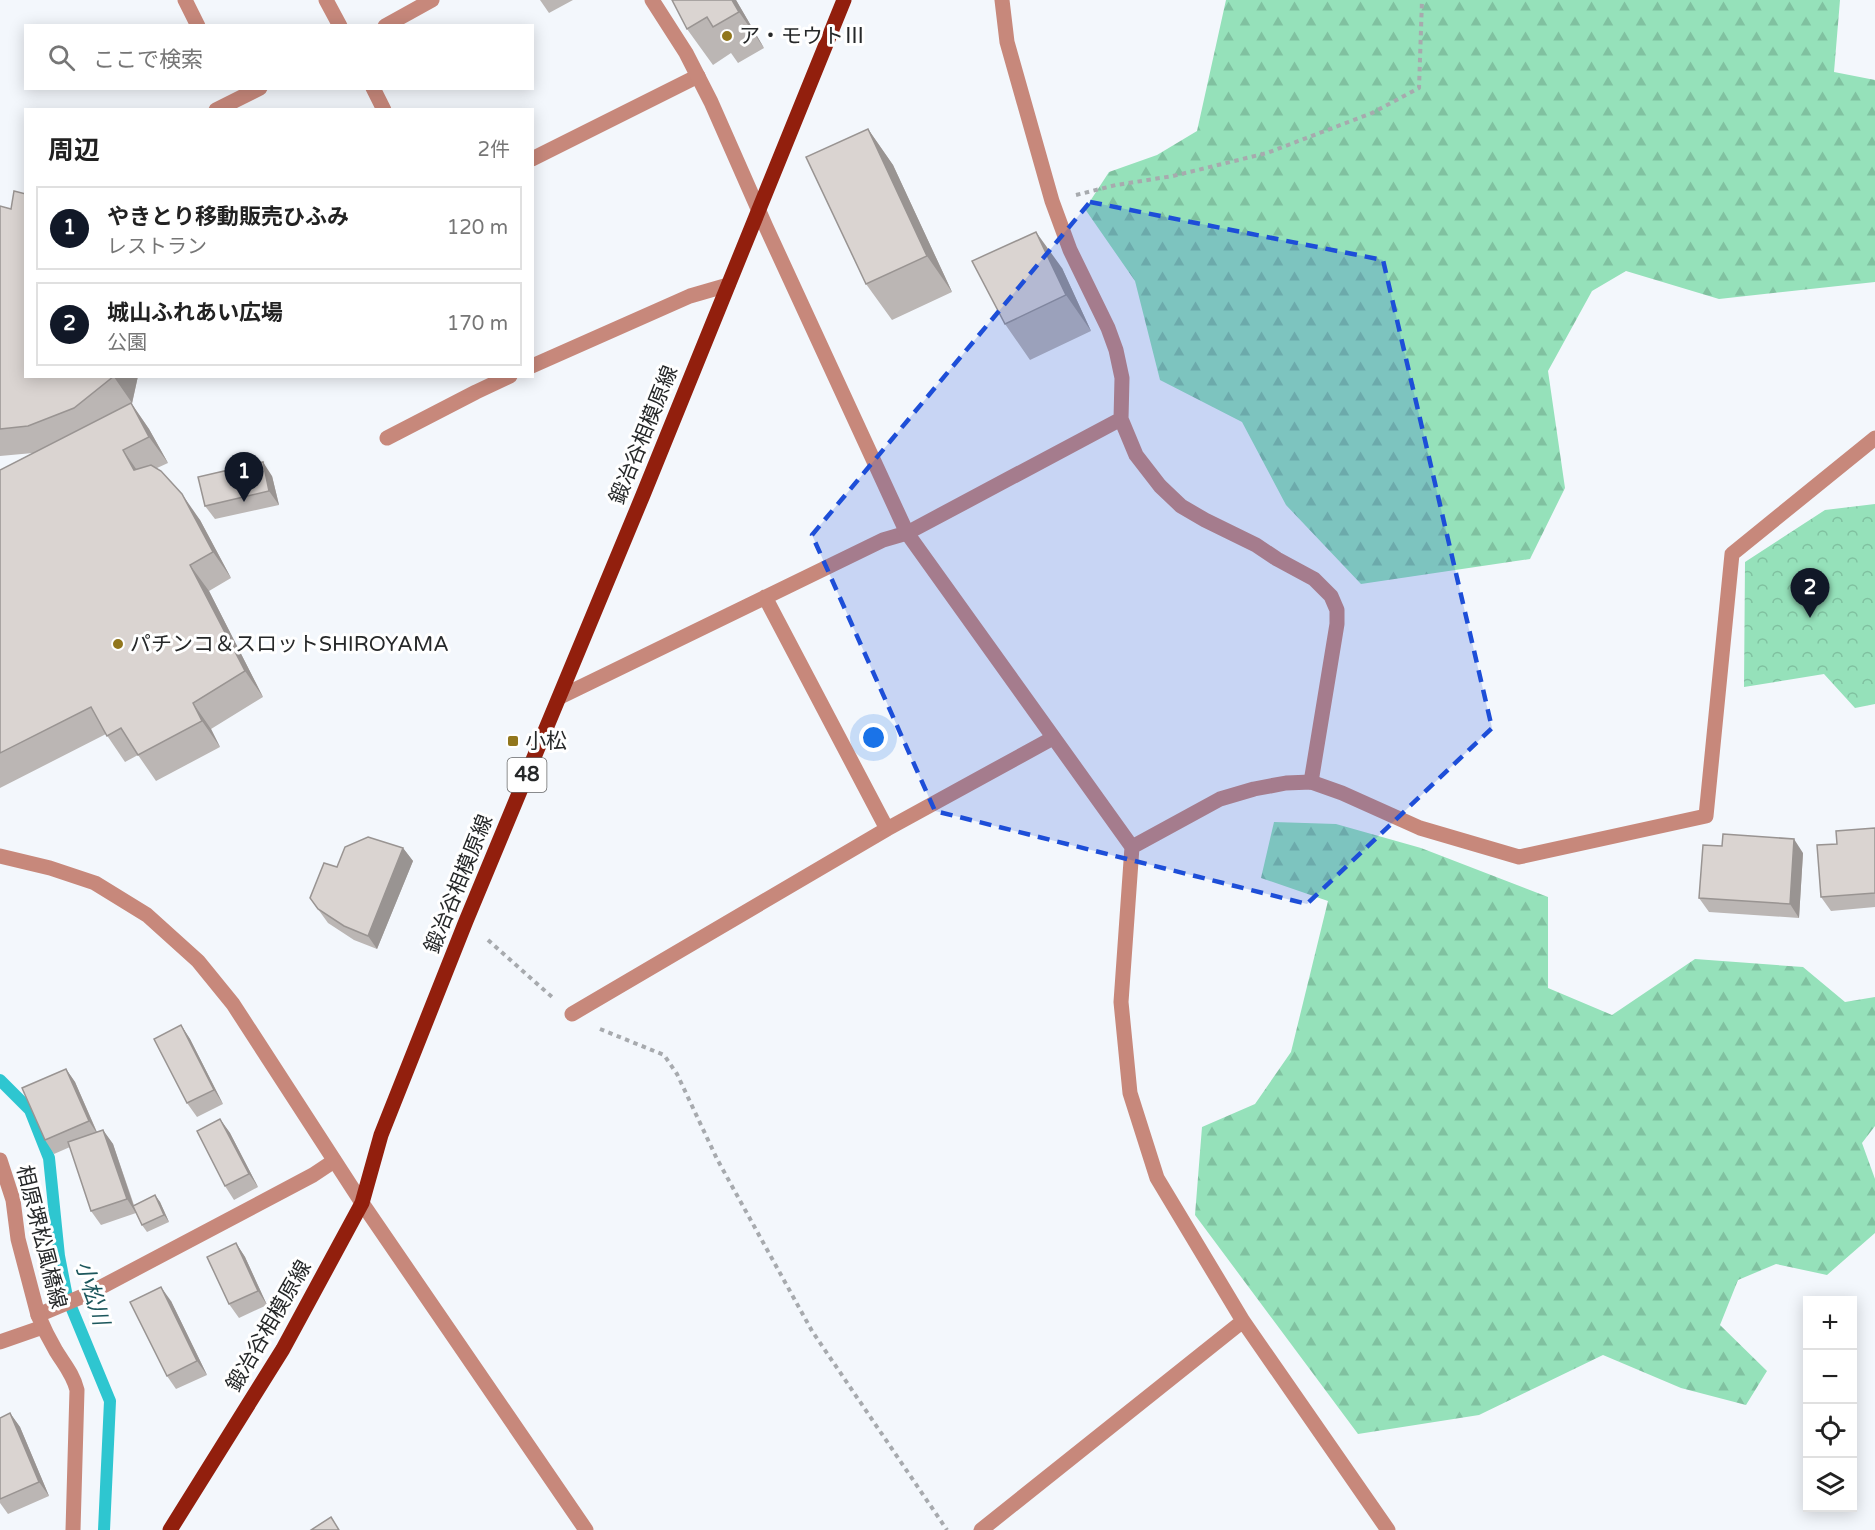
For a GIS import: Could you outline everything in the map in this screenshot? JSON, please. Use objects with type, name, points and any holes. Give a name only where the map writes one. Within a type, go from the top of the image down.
[{"type":"main road","name":"鍛冶谷相模原線","points":[[170,1530],[283,1349],[362,1203],[381,1135],[466,921],[560,697],[844,0]]},
{"type":"street","points":[[185,0],[197,24]]},
{"type":"street","points":[[326,0],[339,24]]},
{"type":"street","points":[[389,24],[432,0]]},
{"type":"street","points":[[652,0],[686,53],[711,102],[758,210],[908,533],[1132,847],[1121,1002],[1130,1093],[1156,1178],[1243,1321],[1388,1530]]},
{"type":"street","points":[[1002,0],[1007,42],[1052,201],[1070,250],[1108,328],[1116,350],[1122,378],[1121,419],[1136,455],[1160,486],[1181,506],[1257,545],[1314,579],[1331,596],[1337,609],[1337,624],[1311,782]]},
{"type":"street","points":[[534,158],[698,76]]},
{"type":"street","points":[[218,108],[233,94],[251,90]]},
{"type":"street","points":[[374,90],[383,108]]},
{"type":"street","points":[[534,365],[690,296],[728,285]]},
{"type":"street","points":[[387,438],[506,378]]},
{"type":"street","points":[[560,697],[883,540],[908,533],[1121,419]]},
{"type":"street","points":[[1132,847],[1220,799],[1286,783],[1311,782],[1342,793],[1420,828],[1519,857],[1706,816],[1732,554],[1875,438]]},
{"type":"street","points":[[765,597],[887,829]]},
{"type":"street","points":[[572,1014],[887,829],[1053,738]]},
{"type":"street","points":[[0,856],[50,868],[95,883],[147,915],[198,961],[232,1004],[362,1203],[586,1530]]},
{"type":"street","name":"相原堺松風橋線","points":[[0,1161],[13,1200],[18,1239],[42,1318],[56,1351],[72,1375],[77,1390],[73,1530]]},
{"type":"street","points":[[0,1342],[313,1175],[334,1161]]},
{"type":"street","points":[[981,1530],[1243,1321]]},
{"type":"path","points":[[1052,201],[1116,185],[1173,176],[1267,153],[1372,113],[1419,88],[1422,0]]},
{"type":"path","points":[[466,921],[578,1020],[663,1055],[677,1074],[717,1160],[812,1331],[947,1530]]},
{"type":"highlighted area","points":[[1090,202],[1383,260],[1492,728],[1307,904],[935,811],[812,535]]},
{"type":"green space","points":[[1226,0],[1840,0],[1834,72],[1875,80],[1875,282],[1719,299],[1626,271],[1592,291],[1548,371],[1565,488],[1530,559],[1361,584],[1286,505],[1242,422],[1160,380],[1135,281],[1085,209],[1109,172],[1157,155],[1197,131]]},
{"type":"green space","points":[[1875,504],[1875,704],[1855,708],[1824,674],[1744,687],[1745,562],[1825,510]]},
{"type":"green space","points":[[1274,822],[1336,824],[1421,848],[1548,897],[1548,988],[1612,1015],[1695,959],[1803,967],[1845,1002],[1875,997],[1875,1126],[1862,1143],[1875,1179],[1875,1233],[1827,1275],[1776,1264],[1738,1280],[1720,1325],[1767,1371],[1746,1405],[1681,1388],[1603,1355],[1479,1415],[1358,1434],[1195,1215],[1202,1127],[1255,1104],[1291,1052],[1328,901],[1261,878]]},
{"type":"building","points":[[672,0],[732,0],[739,12],[713,27],[707,17],[687,29]]},
{"type":"building","points":[[868,129],[927,256],[866,284],[806,157]]},
{"type":"building","points":[[14,191],[24,194],[24,378],[112,378],[74,408],[28,426],[0,429],[0,206],[11,209]]},
{"type":"building","points":[[1036,232],[1066,295],[1005,324],[972,261]]},
{"type":"building","name":"パチンコ＆スロットSHIROYAMA","points":[[131,403],[149,437],[123,450],[134,470],[151,465],[161,471],[182,494],[213,552],[190,565],[245,671],[193,703],[202,721],[138,755],[121,728],[107,736],[91,707],[0,753],[0,470]]},
{"type":"building","points":[[263,462],[269,491],[205,506],[198,477]]},
{"type":"building","points":[[1875,828],[1875,893],[1821,897],[1817,845],[1837,844],[1836,831]]},
{"type":"building","points":[[1723,834],[1794,839],[1790,904],[1699,898],[1703,845],[1722,846]]},
{"type":"building","points":[[368,837],[403,848],[368,936],[344,926],[318,909],[310,898],[324,863],[337,867],[345,847]]},
{"type":"building","points":[[181,1025],[214,1090],[187,1103],[154,1039]]},
{"type":"building","points":[[66,1069],[89,1121],[45,1140],[22,1088]]},
{"type":"building","points":[[220,1119],[249,1174],[225,1186],[197,1131]]},
{"type":"building","points":[[103,1130],[127,1199],[91,1211],[68,1142]]},
{"type":"building","points":[[155,1195],[164,1215],[142,1225],[133,1206]]},
{"type":"building","points":[[236,1243],[258,1291],[229,1304],[207,1257]]},
{"type":"building","points":[[161,1287],[197,1361],[167,1376],[130,1302]]},
{"type":"building","points":[[10,1413],[39,1482],[0,1499],[0,1418]]},
{"type":"building","points":[[331,1517],[339,1530],[311,1530]]},
{"type":"waterway","name":"小松川","points":[[0,1080],[30,1110],[49,1158],[59,1256],[67,1297],[110,1401],[104,1530]]},
{"type":"place","name":"ア・モウトⅢ","points":[[727,36]]},
{"type":"place","name":"やきとり移動販売ひふみ","points":[[244,502]]},
{"type":"place","name":"城山ふれあい広場","points":[[1810,618]]},
{"type":"place","name":"パチンコ＆スロットSHIROYAMA","points":[[118,644]]},
{"type":"place","name":"小松","points":[[513,741]]}]
